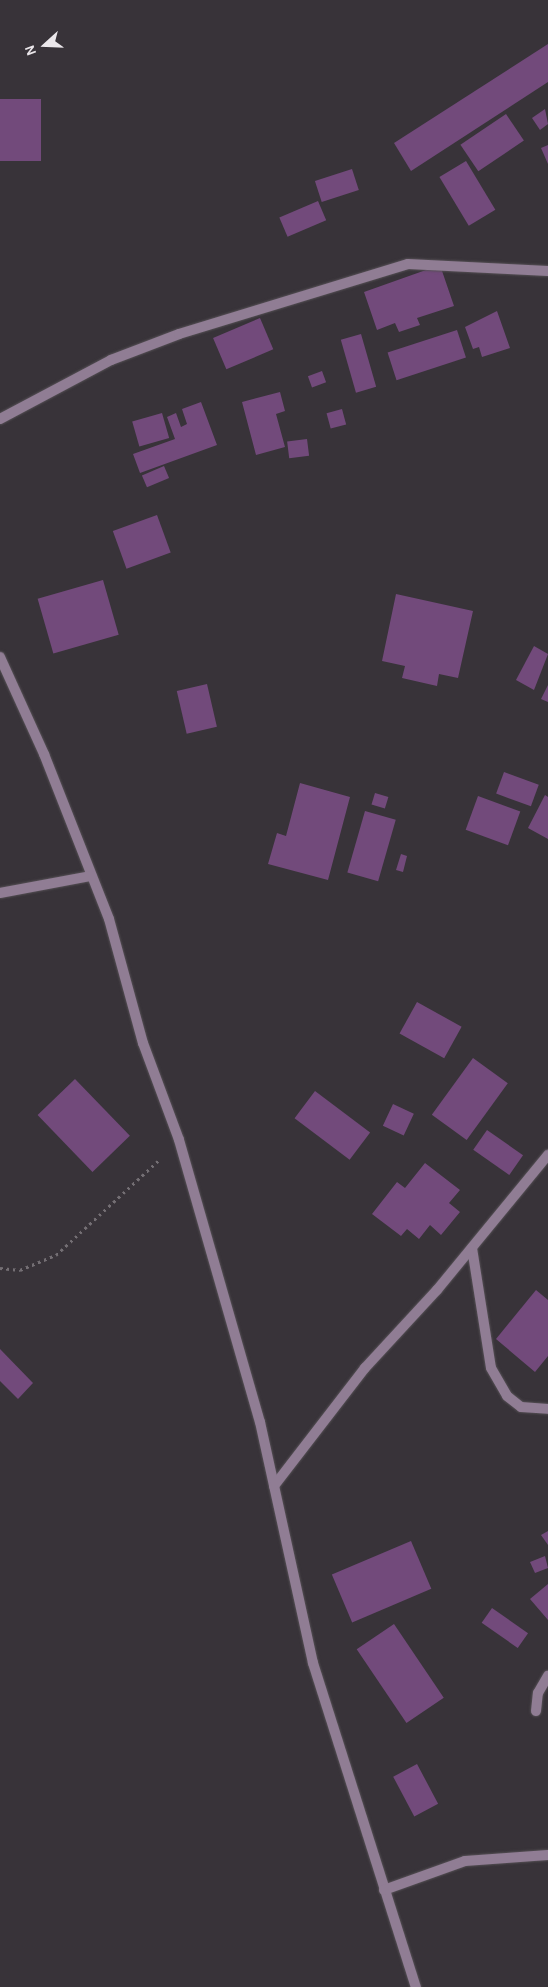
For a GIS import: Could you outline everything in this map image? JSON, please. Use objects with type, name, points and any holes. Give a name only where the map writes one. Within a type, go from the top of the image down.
[{"type":"street","points":[[0,419],[111,360],[179,334],[408,264],[548,271]]},
{"type":"street","points":[[0,657],[44,754],[109,919],[143,1043],[180,1140],[274,1486],[313,1663],[416,1987]]},
{"type":"street","points":[[0,893],[91,876]]},
{"type":"street","points":[[274,1486],[365,1368],[472,1248],[548,1155]]},
{"type":"street","points":[[472,1248],[491,1368],[507,1396],[521,1407],[548,1409]]},
{"type":"street","points":[[536,1711],[538,1693],[548,1676]]},
{"type":"street","points":[[384,1890],[465,1860],[548,1855]]},
{"type":"path","points":[[0,1268],[20,1270],[56,1255],[180,1140]]},
{"type":"building","points":[[548,44],[548,82],[411,171],[394,143]]},
{"type":"building","points":[[0,99],[41,99],[41,161],[0,161]]},
{"type":"building","points":[[545,109],[548,124],[540,130],[532,118]]},
{"type":"building","points":[[506,114],[524,141],[478,171],[460,145]]},
{"type":"building","points":[[548,145],[548,164],[541,148]]},
{"type":"building","points":[[466,161],[495,210],[469,226],[439,177]]},
{"type":"building","points":[[352,169],[359,190],[322,202],[315,181]]},
{"type":"building","points":[[318,201],[326,220],[288,237],[279,217]]},
{"type":"building","points":[[440,265],[454,306],[417,318],[420,325],[399,332],[395,323],[377,330],[364,292]]},
{"type":"building","points":[[497,311],[510,348],[482,357],[479,347],[473,349],[465,327]]},
{"type":"building","points":[[260,318],[273,349],[226,369],[213,338]]},
{"type":"building","points":[[457,330],[466,358],[397,380],[388,353]]},
{"type":"building","points":[[361,334],[376,387],[356,393],[341,340]]},
{"type":"building","points":[[322,371],[326,382],[312,387],[308,376]]},
{"type":"building","points":[[280,392],[285,411],[276,414],[285,447],[256,455],[242,402]]},
{"type":"building","points":[[201,402],[217,445],[140,473],[133,454],[175,439],[167,417],[176,413],[181,427],[187,424],[182,409]]},
{"type":"building","points":[[342,409],[346,424],[331,429],[327,413]]},
{"type":"building","points":[[162,413],[169,438],[139,447],[132,422]]},
{"type":"building","points":[[307,439],[309,456],[289,458],[287,441]]},
{"type":"building","points":[[164,466],[169,478],[147,487],[142,475]]},
{"type":"building","points":[[157,515],[171,553],[127,569],[113,531]]},
{"type":"building","points":[[103,580],[119,635],[53,654],[38,599]]},
{"type":"building","points":[[396,594],[473,611],[458,678],[439,674],[437,686],[402,678],[405,666],[382,661]]},
{"type":"building","points":[[534,646],[548,654],[534,690],[516,680]]},
{"type":"building","points":[[207,684],[217,727],[187,734],[177,691]]},
{"type":"building","points":[[548,685],[548,702],[541,699]]},
{"type":"building","points":[[504,772],[539,785],[531,806],[496,794]]},
{"type":"building","points":[[300,783],[350,797],[328,880],[268,864],[277,833],[286,836]]},
{"type":"building","points":[[375,793],[388,797],[385,809],[371,804]]},
{"type":"building","points":[[545,795],[548,797],[548,839],[528,828]]},
{"type":"building","points":[[478,796],[520,811],[508,845],[466,830]]},
{"type":"building","points":[[365,811],[396,820],[378,881],[347,873]]},
{"type":"building","points":[[401,854],[407,856],[403,872],[396,870]]},
{"type":"building","points":[[417,1002],[462,1027],[444,1058],[400,1033]]},
{"type":"building","points":[[473,1058],[508,1083],[467,1140],[432,1115]]},
{"type":"building","points":[[75,1079],[130,1136],[92,1172],[38,1115]]},
{"type":"building","points":[[315,1091],[370,1133],[350,1160],[295,1118]]},
{"type":"building","points":[[393,1104],[414,1114],[404,1135],[383,1126]]},
{"type":"building","points":[[487,1130],[523,1155],[509,1175],[473,1150]]},
{"type":"building","points":[[425,1163],[460,1190],[449,1203],[460,1212],[441,1235],[430,1225],[419,1239],[407,1229],[401,1236],[372,1214],[397,1182],[405,1188]]},
{"type":"building","points":[[536,1290],[548,1300],[548,1356],[535,1372],[496,1339]]},
{"type":"building","points":[[0,1349],[33,1383],[18,1399],[0,1381]]},
{"type":"building","points":[[548,1531],[548,1545],[541,1535]]},
{"type":"building","points":[[411,1541],[431,1589],[352,1622],[332,1575]]},
{"type":"building","points":[[545,1556],[548,1568],[535,1573],[530,1562]]},
{"type":"building","points":[[548,1584],[548,1620],[530,1599]]},
{"type":"building","points":[[492,1608],[528,1633],[518,1648],[482,1623]]},
{"type":"building","points":[[394,1624],[444,1698],[406,1723],[357,1649]]},
{"type":"building","points":[[417,1764],[438,1804],[414,1816],[393,1777]]}]
